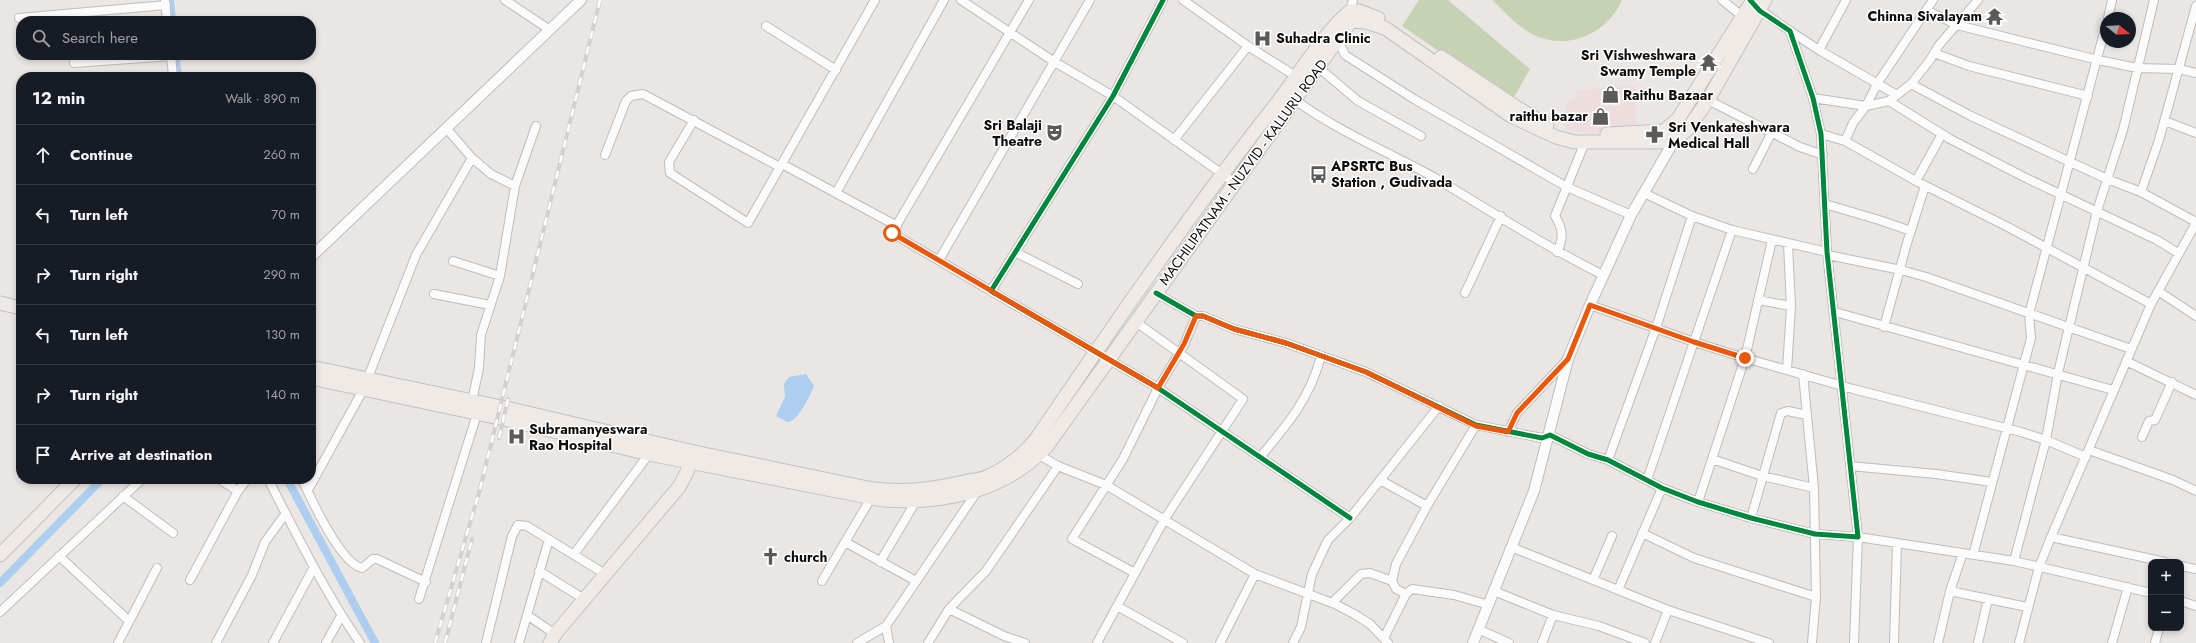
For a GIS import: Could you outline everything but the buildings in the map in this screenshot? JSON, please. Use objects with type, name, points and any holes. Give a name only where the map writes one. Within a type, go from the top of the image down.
[{"type":"highway","name":"MACHILIPATNAM - NUZVID - KALLURU ROAD","points":[[692,457],[871,498],[916,501],[942,498],[978,490],[1006,479],[1034,451],[1111,359],[1156,293],[1235,183],[1290,96],[1297,77],[1325,38],[1351,6],[1392,25],[1516,107],[1549,126],[1569,133],[1600,135],[1664,131],[1672,127],[1742,16],[1756,3]]},
{"type":"highway","points":[[1675,139],[1688,129],[1708,100],[1756,3]]},
{"type":"highway","name":"MACHILIPATNAM - NUZVID - KALLURU ROAD","points":[[692,457],[873,489],[897,491],[942,487],[987,477],[1034,451],[1096,351],[1141,284],[1221,174],[1290,96],[1318,67],[1351,21],[1366,22],[1378,26],[1511,116],[1565,141],[1661,142],[1675,139]]},
{"type":"highway","points":[[0,303],[16,307]]},
{"type":"highway","points":[[316,369],[366,385],[477,414],[649,454],[692,457]]},
{"type":"highway","points":[[316,379],[472,401],[692,457]]},
{"type":"highway","points":[[552,638],[678,488],[692,457]]},
{"type":"highway","points":[[0,555],[70,484]]},
{"type":"street","points":[[505,0],[550,30]]},
{"type":"street","points":[[316,248],[447,129],[581,0]]},
{"type":"street","points":[[694,120],[669,162],[670,173],[748,223],[875,0]]},
{"type":"street","points":[[836,193],[944,0]]},
{"type":"street","points":[[961,0],[1053,61],[1112,96],[1235,183]]},
{"type":"street","points":[[1029,0],[892,233],[1111,359],[1158,388],[1222,432],[1261,456],[1350,518]]},
{"type":"street","points":[[939,260],[1053,61],[1090,0]]},
{"type":"street","points":[[991,291],[1112,96],[1163,0]]},
{"type":"street","points":[[1183,0],[1248,46],[1297,77]]},
{"type":"street","points":[[1722,0],[1742,16]]},
{"type":"street","points":[[1819,50],[1846,0]]},
{"type":"street","points":[[1845,140],[1853,122],[1866,106],[1877,84],[1933,0]]},
{"type":"street","points":[[1813,98],[1866,106],[1889,102],[1911,84],[1956,25],[1978,0]]},
{"type":"street","points":[[2109,12],[2112,0]]},
{"type":"street","points":[[2014,561],[2046,440],[2058,373],[2097,211],[2123,130],[2154,0]]},
{"type":"street","points":[[38,16],[165,2],[166,16]]},
{"type":"street","points":[[1756,3],[1790,31],[1819,50],[1897,95]]},
{"type":"street","points":[[2141,192],[2165,120],[2196,8]]},
{"type":"street","points":[[1926,10],[1956,25],[2098,60],[2137,68],[2179,69],[2196,73]]},
{"type":"street","points":[[766,26],[836,70]]},
{"type":"street","points":[[1790,31],[1813,98],[1821,134],[1827,253],[1835,312],[1858,537],[1854,643]]},
{"type":"street","points":[[1338,40],[1345,55],[1374,74],[1567,187],[1631,215]]},
{"type":"street","points":[[1174,140],[1248,46]]},
{"type":"street","points":[[1973,555],[2025,364],[2031,338],[2029,314],[2101,48]]},
{"type":"street","points":[[1934,53],[1968,66],[2088,96]]},
{"type":"street","points":[[74,63],[116,60]]},
{"type":"street","points":[[172,60],[173,72]]},
{"type":"street","points":[[1318,67],[1358,101],[1421,136]]},
{"type":"street","points":[[1911,84],[1971,116],[2071,161],[2107,179],[2141,192],[2196,223],[2151,304],[2051,537],[2039,567],[2027,606],[2019,642],[2028,643]]},
{"type":"street","points":[[605,155],[626,101],[631,96],[644,94],[897,226]]},
{"type":"street","points":[[1290,96],[1341,129],[1501,216],[1557,252],[1603,275]]},
{"type":"street","points":[[1708,100],[1800,147],[1823,155]]},
{"type":"street","points":[[1889,102],[1942,134],[2062,196],[2157,240],[2178,253]]},
{"type":"street","points":[[2165,120],[2196,133]]},
{"type":"street","points":[[472,401],[479,368],[481,335],[500,276],[514,186],[536,126]]},
{"type":"street","points":[[447,129],[472,158],[491,174],[514,186]]},
{"type":"street","points":[[1753,169],[1772,132]]},
{"type":"street","points":[[1821,134],[1845,140],[1925,186],[2151,304]]},
{"type":"street","points":[[1916,181],[1942,134]]},
{"type":"street","points":[[1473,643],[1480,630],[1534,491],[1550,435],[1568,359],[1603,275],[1631,215],[1675,139]]},
{"type":"street","points":[[1557,252],[1561,243],[1563,231],[1555,216],[1584,142]]},
{"type":"street","points":[[316,476],[366,385],[416,255],[472,158]]},
{"type":"street","points":[[1884,327],[1925,186]]},
{"type":"street","points":[[1644,193],[1692,216],[1732,230],[1901,270],[2131,349]]},
{"type":"street","points":[[1825,204],[1911,231]]},
{"type":"street","points":[[1465,293],[1501,216]]},
{"type":"street","points":[[1608,460],[1656,328],[1692,216]]},
{"type":"street","points":[[1648,480],[1732,230]]},
{"type":"street","points":[[1698,502],[1745,358],[1772,240]]},
{"type":"street","points":[[1787,370],[1791,306],[1788,244]]},
{"type":"street","points":[[1015,252],[1078,284]]},
{"type":"street","points":[[453,262],[500,276]]},
{"type":"street","points":[[2158,291],[2196,316]]},
{"type":"street","points":[[1156,293],[1196,316],[1203,316],[1234,329],[1286,343],[1366,372],[1439,406],[1476,426],[1508,432],[1518,432],[1542,438],[1550,435],[1588,454],[1608,460],[1662,488],[1698,502],[1751,518],[1815,534],[1858,537],[2014,561],[2148,592]]},
{"type":"street","points":[[434,294],[490,305]]},
{"type":"street","points":[[1758,300],[1791,306]]},
{"type":"street","points":[[1590,305],[1694,342],[1745,358],[1842,386],[2046,440],[2173,480],[2196,492]]},
{"type":"street","points":[[1835,312],[1884,327],[2058,373],[2113,390]]},
{"type":"street","points":[[1135,573],[1072,539],[1123,459],[1158,388],[1184,344],[1196,316]]},
{"type":"street","points":[[1097,643],[1164,520],[1243,399],[1136,322]]},
{"type":"street","points":[[1261,456],[1292,420],[1316,375],[1321,356]]},
{"type":"street","points":[[1508,432],[1517,413],[1568,359]]},
{"type":"street","points":[[2126,361],[2172,382],[2196,395]]},
{"type":"street","points":[[1803,374],[1814,488],[1816,597],[1812,643]]},
{"type":"street","points":[[2142,438],[2149,421],[2155,420],[2172,382]]},
{"type":"street","points":[[1293,643],[1301,627],[1312,574],[1328,540],[1350,518],[1439,406]]},
{"type":"street","points":[[1751,518],[1780,413],[1788,411],[1807,415]]},
{"type":"street","points":[[419,599],[426,582],[477,414]]},
{"type":"street","points":[[1406,594],[1396,589],[1392,581],[1396,564],[1428,506],[1476,426]]},
{"type":"street","points":[[1034,451],[1058,466],[1106,485],[1255,574],[1332,603],[1370,624],[1386,640],[1406,594],[1412,589],[1430,591],[1489,605]]},
{"type":"street","points":[[574,554],[649,454]]},
{"type":"street","points":[[1712,459],[1762,476],[1814,488]]},
{"type":"street","points":[[928,643],[949,610],[986,571],[1058,466]]},
{"type":"street","points":[[1850,466],[1936,474],[1992,482]]},
{"type":"street","points":[[1380,480],[1428,506]]},
{"type":"street","points":[[0,612],[136,484]]},
{"type":"street","points":[[227,484],[238,491]]},
{"type":"street","points":[[190,580],[243,484]]},
{"type":"street","points":[[271,484],[341,616],[360,643]]},
{"type":"street","points":[[305,484],[331,538],[339,550],[357,566],[362,568],[373,559],[377,559],[426,582]]},
{"type":"street","points":[[308,490],[311,484]]},
{"type":"street","points":[[1618,590],[1662,488]]},
{"type":"street","points":[[858,643],[886,626],[978,490]]},
{"type":"street","points":[[123,496],[173,533]]},
{"type":"street","points":[[822,581],[871,498]]},
{"type":"street","points":[[880,562],[916,501]]},
{"type":"street","points":[[216,643],[252,576],[265,542],[286,513]]},
{"type":"street","points":[[486,643],[515,529],[522,524],[605,574]]},
{"type":"street","points":[[1642,533],[1694,558],[1816,597]]},
{"type":"street","points":[[1593,580],[1612,536]]},
{"type":"street","points":[[2051,537],[2151,559]]},
{"type":"street","points":[[519,643],[549,539]]},
{"type":"street","points":[[845,542],[916,582]]},
{"type":"street","points":[[1894,643],[1897,544]]},
{"type":"street","points":[[1511,547],[1668,610],[1769,643]]},
{"type":"street","points":[[1938,643],[1950,591],[1963,553]]},
{"type":"street","points":[[59,556],[129,621]]},
{"type":"street","points":[[273,643],[314,567]]},
{"type":"street","points":[[2184,567],[2196,569]]},
{"type":"street","points":[[118,643],[157,568]]},
{"type":"street","points":[[539,571],[584,599]]},
{"type":"street","points":[[1220,643],[1255,574]]},
{"type":"street","points":[[1332,603],[1361,574],[1370,574],[1392,581]]},
{"type":"street","points":[[2112,643],[2128,587]]},
{"type":"street","points":[[1494,591],[1553,615],[1599,626],[1645,643]]},
{"type":"street","points":[[1950,591],[2027,606]]},
{"type":"street","points":[[1978,643],[1988,599]]},
{"type":"street","points":[[2184,602],[2196,606]]},
{"type":"street","points":[[1117,606],[1183,643]]},
{"type":"street","points":[[949,610],[1004,636],[1026,643]]},
{"type":"street","points":[[1655,643],[1668,610]]},
{"type":"street","points":[[527,615],[552,638]]},
{"type":"street","points":[[1542,643],[1553,615]]},
{"type":"street","points":[[326,643],[341,616]]},
{"type":"street","points":[[886,626],[889,643]]},
{"type":"street","points":[[1480,630],[1509,643]]},
{"type":"street","points":[[2155,643],[2158,631]]},
{"type":"shaded area","name":"raithu bazar","points":[[1636,85],[1636,128],[1621,132],[1588,133],[1565,129],[1567,101],[1575,100],[1575,91]]},
{"type":"green space","points":[[1419,0],[1448,0],[1530,69],[1512,101],[1402,26]]},
{"type":"green space","points":[[1492,0],[1622,0],[1607,22],[1596,30],[1572,40],[1559,41],[1545,39],[1527,31]]},
{"type":"water","points":[[806,374],[814,386],[799,414],[791,421],[787,422],[776,416],[785,397],[784,384],[789,377]]},
{"type":"waterway","points":[[170,0],[172,16]]},
{"type":"waterway","points":[[176,60],[177,72]]},
{"type":"waterway","points":[[0,583],[97,484]]},
{"type":"waterway","points":[[290,484],[375,643]]},
{"type":"railway","points":[[435,643],[480,489],[600,0]]},
{"type":"railway","points":[[499,438],[508,399]]},
{"type":"railway","points":[[445,643],[472,539]]},
{"type":"cycle path","points":[[1163,0],[1113,96],[991,291],[1158,388],[1350,518]]},
{"type":"cycle path","points":[[1156,293],[1196,316],[1203,316],[1234,329],[1286,343],[1366,372],[1476,425],[1542,438],[1550,435],[1588,454],[1608,460],[1662,488],[1698,502],[1751,518],[1815,534],[1858,537],[1827,252],[1821,134],[1813,98],[1790,31],[1760,11],[1750,0]]},
{"type":"place","name":"Chinna Sivalayam","points":[[1995,16]]},
{"type":"place","name":"Suhadra Clinic","points":[[1263,38]]},
{"type":"place","name":"Sri Vishweshwara Swamy Temple","points":[[1709,63]]},
{"type":"place","name":"Raithu Bazaar","points":[[1610,95]]},
{"type":"place","name":"raithu bazar","points":[[1601,116]]},
{"type":"place","name":"Sri Balaji Theatre","points":[[1055,133]]},
{"type":"place","name":"Sri Venkateshwara Medical Hall","points":[[1655,135]]},
{"type":"place","name":"APSRTC Bus Station , Gudivada","points":[[1318,174]]},
{"type":"place","name":"Subramanyeswara Rao Hospital","points":[[516,437]]},
{"type":"place","name":"church","points":[[771,557]]},
{"type":"route","points":[[892,233],[1111,359],[1158,388],[1184,344],[1196,316],[1203,316],[1234,329],[1286,343],[1366,372],[1439,406],[1476,426],[1508,432],[1517,413],[1568,359],[1590,305],[1694,342],[1745,358]]}]
